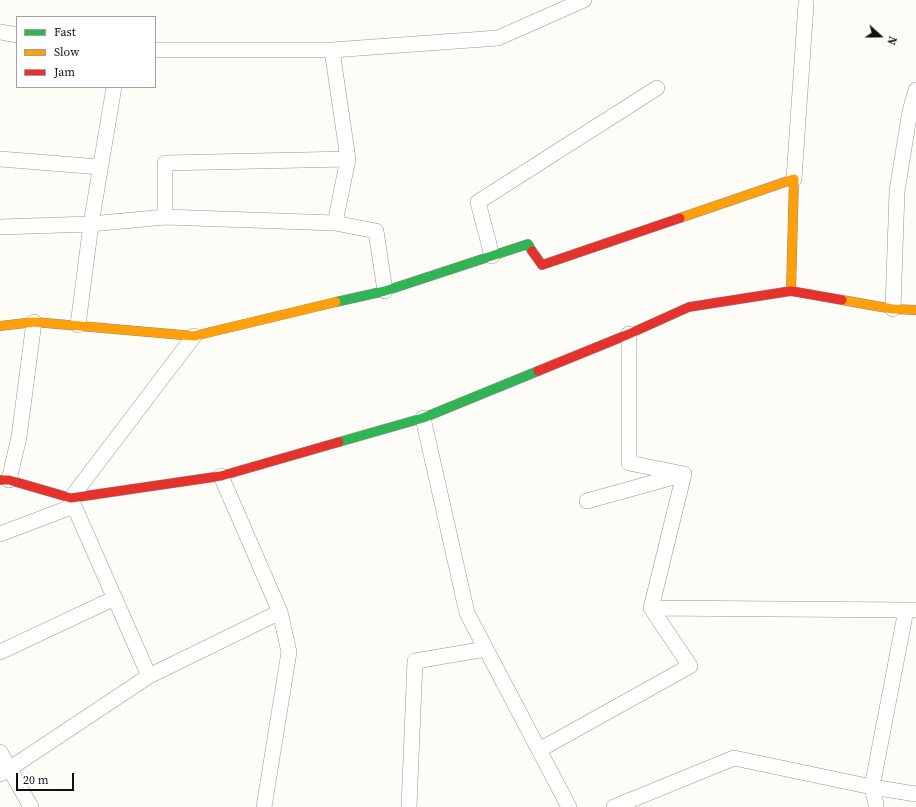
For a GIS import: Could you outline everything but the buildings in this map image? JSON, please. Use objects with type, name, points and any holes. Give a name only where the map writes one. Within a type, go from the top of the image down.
[{"type":"street","points":[[156,50],[332,50],[498,38],[584,0]]},
{"type":"street","points":[[791,291],[794,179],[806,4]]},
{"type":"street","points":[[0,32],[16,35]]},
{"type":"street","points":[[332,50],[348,159],[335,223]]},
{"type":"street","points":[[78,325],[90,224],[114,88]]},
{"type":"street","points":[[492,256],[478,202],[657,88]]},
{"type":"street","points":[[893,309],[897,191],[910,111],[916,90]]},
{"type":"street","points":[[0,159],[100,167]]},
{"type":"street","points":[[164,217],[165,163],[348,159]]},
{"type":"street","points":[[0,326],[34,322],[194,336],[385,291],[528,244],[542,265],[794,179]]},
{"type":"street","points":[[0,227],[90,224],[164,217],[335,223],[376,231],[385,291]]},
{"type":"street","points":[[0,534],[73,502],[221,476],[422,418],[689,308],[791,291],[893,309],[916,310]]},
{"type":"street","points":[[34,322],[20,437],[5,480],[73,502],[149,676]]},
{"type":"street","points":[[629,334],[629,463],[684,474]]},
{"type":"street","points":[[73,502],[194,336]]},
{"type":"street","points":[[422,418],[467,613],[569,807]]},
{"type":"street","points":[[587,501],[684,474]]},
{"type":"street","points":[[539,750],[690,666],[651,608],[684,474]]},
{"type":"street","points":[[221,476],[280,612],[289,652],[264,807]]},
{"type":"street","points":[[0,652],[115,598]]},
{"type":"street","points":[[651,608],[911,610],[872,787],[876,807]]},
{"type":"street","points":[[5,772],[149,676],[280,612]]},
{"type":"street","points":[[409,807],[415,661],[486,649]]},
{"type":"street","points":[[0,752],[5,772],[31,807]]},
{"type":"street","points":[[614,807],[734,758],[872,787],[916,794]]},
{"type":"traffic: fast","points":[[336,302],[385,291],[528,244],[532,251]]},
{"type":"traffic: fast","points":[[339,442],[423,418],[538,371]]},
{"type":"traffic: slow","points":[[680,218],[794,179],[791,291]]},
{"type":"traffic: slow","points":[[842,300],[893,309],[916,310]]},
{"type":"traffic: slow","points":[[0,326],[34,322],[194,336],[336,302]]},
{"type":"traffic: jam","points":[[532,251],[542,265],[680,218]]},
{"type":"traffic: jam","points":[[538,371],[629,334],[689,307],[791,291],[842,300]]},
{"type":"traffic: jam","points":[[0,480],[9,480],[71,498],[221,476],[339,442]]}]
